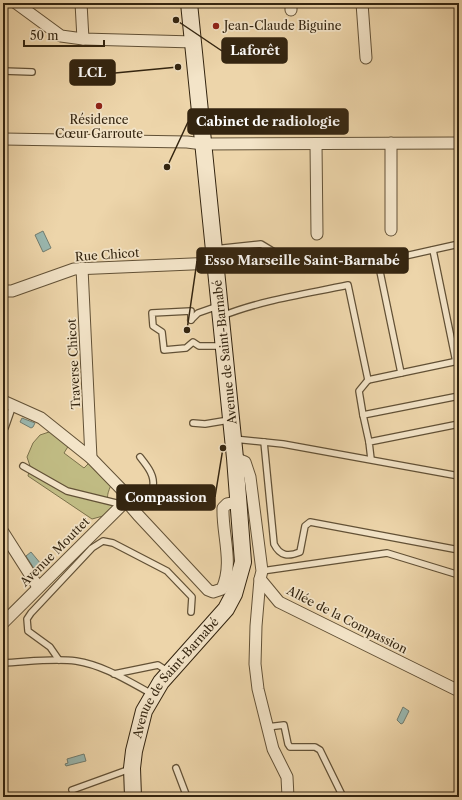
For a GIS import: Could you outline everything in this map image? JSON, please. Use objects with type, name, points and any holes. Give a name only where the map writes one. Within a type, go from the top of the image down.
[{"type":"main road","name":"Avenue de Saint-Barnabé","points":[[133,797],[132,768],[134,751],[142,717],[152,694],[169,672],[226,609],[234,594],[243,562],[221,311],[189,3]]},
{"type":"street","points":[[16,3],[61,36],[84,39],[194,42]]},
{"type":"street","points":[[81,3],[84,39]]},
{"type":"street","points":[[362,3],[366,58]]},
{"type":"street","points":[[3,139],[187,142],[203,144],[459,143]]},
{"type":"street","points":[[391,143],[391,230]]},
{"type":"street","points":[[316,144],[317,234]]},
{"type":"street","name":"Rue Chicot","points":[[3,291],[12,290],[74,269],[215,256]]},
{"type":"street","name":"Traverse Chicot","points":[[82,268],[91,458]]},
{"type":"street","points":[[8,403],[41,418],[91,458],[125,493],[125,504],[208,590],[213,592],[222,589],[226,580],[227,569],[223,508],[227,504],[238,502]]},
{"type":"street","points":[[235,458],[245,462],[250,477],[261,575],[258,596],[255,664],[258,689],[273,749],[286,777],[288,797]]},
{"type":"street","name":"Avenue Mouttet","points":[[3,623],[38,587],[125,504]]},
{"type":"street","points":[[3,532],[38,587]]},
{"type":"street","name":"Allée de la Compassion","points":[[261,575],[280,602],[459,691]]},
{"type":"lane","points":[[3,72],[32,72]]},
{"type":"lane","points":[[215,256],[261,244],[294,264],[348,253],[378,262],[459,244]]},
{"type":"lane","points":[[371,459],[359,391],[368,380],[458,361],[433,250]]},
{"type":"lane","points":[[378,262],[401,373]]},
{"type":"lane","points":[[224,346],[199,346],[193,342],[186,348],[164,350],[162,332],[153,326],[152,313],[191,310],[191,320],[198,313],[242,308],[348,285],[368,380]]},
{"type":"lane","points":[[363,415],[459,396]]},
{"type":"lane","points":[[5,428],[8,403]]},
{"type":"lane","points":[[193,423],[213,424],[231,420]]},
{"type":"lane","points":[[369,442],[459,424]]},
{"type":"lane","points":[[233,438],[371,459],[459,476]]},
{"type":"lane","points":[[264,442],[274,544],[282,554],[288,555],[300,552],[305,526],[310,522],[459,550]]},
{"type":"lane","points":[[23,466],[67,491],[125,504],[153,486],[154,482],[151,472],[140,457]]},
{"type":"lane","points":[[59,660],[50,647],[28,631],[27,619],[92,548],[103,541],[112,542],[167,571],[192,596],[191,612]]},
{"type":"lane","points":[[261,575],[387,553],[459,575]]},
{"type":"lane","points":[[3,664],[59,660],[82,663],[114,674],[152,694]]},
{"type":"lane","points":[[114,674],[158,665],[162,666],[169,672]]},
{"type":"lane","points":[[267,727],[284,725],[290,747],[315,747],[320,750],[344,797]]},
{"type":"lane","points":[[72,790],[132,768]]},
{"type":"lane","points":[[176,768],[187,797]]},
{"type":"shaded area","points":[[52,431],[69,445],[64,453],[84,468],[90,462],[112,483],[108,493],[108,502],[113,507],[103,516],[92,519],[28,476],[30,466],[27,457],[33,443],[40,435]]},
{"type":"water","points":[[43,231],[51,248],[43,252],[35,235]]},
{"type":"water","points":[[22,418],[35,423],[33,427],[31,428],[20,422]]},
{"type":"water","points":[[31,552],[41,564],[35,570],[26,556]]},
{"type":"water","points":[[403,707],[409,711],[401,724],[397,720]]},
{"type":"water","points":[[84,754],[86,761],[66,766],[65,764],[68,763],[67,759]]},
{"type":"place","name":"Laforêt","points":[[176,20]]},
{"type":"place","name":"Jean-Claude Biguine","points":[[216,26]]},
{"type":"place","name":"LCL","points":[[178,67]]},
{"type":"place","name":"Résidence Cœur Garroute","points":[[99,106]]},
{"type":"place","name":"Cabinet de radiologie","points":[[167,167]]},
{"type":"place","name":"Esso Marseille Saint-Barnabé","points":[[187,330]]},
{"type":"place","name":"Compassion","points":[[223,448]]}]
